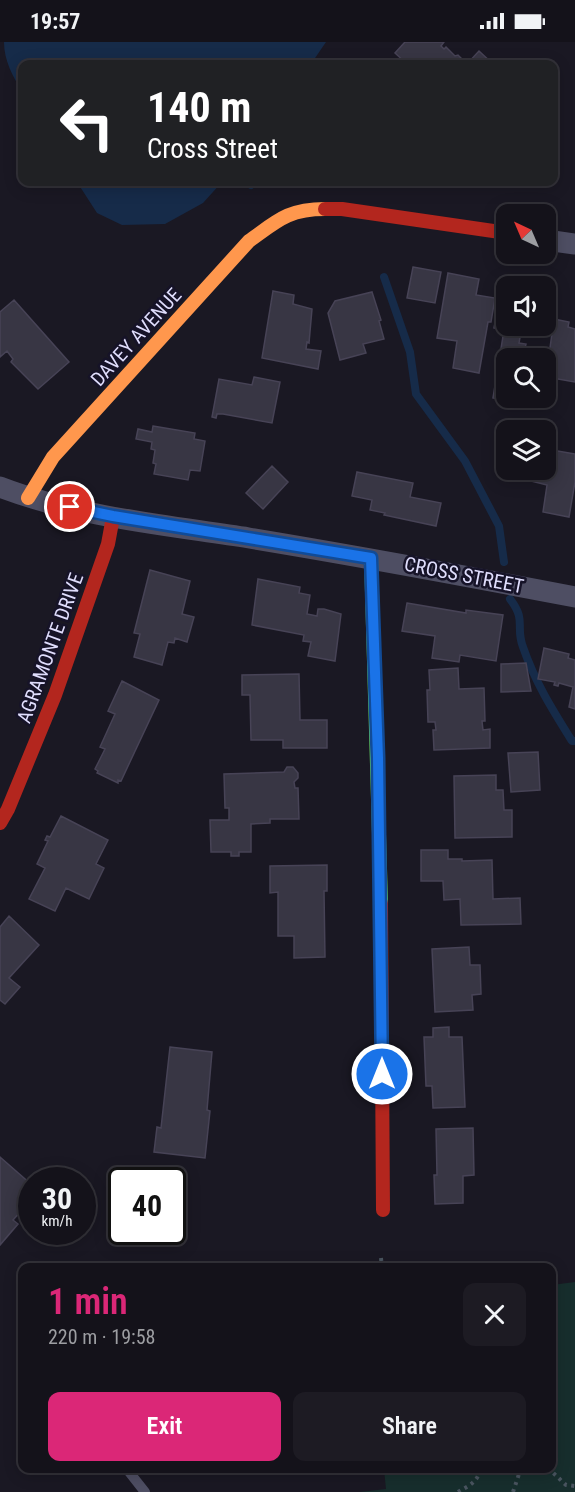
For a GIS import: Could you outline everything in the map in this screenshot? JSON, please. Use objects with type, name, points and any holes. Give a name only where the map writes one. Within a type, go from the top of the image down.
[{"type":"street","name":"DAVEY AVENUE","points":[[28,498],[53,457],[241,250],[286,214],[309,208],[342,208],[496,231]]},
{"type":"street","points":[[556,241],[575,244]]},
{"type":"street","name":"CROSS STREET","points":[[0,487],[28,498],[113,516],[371,558],[575,597]]},
{"type":"street","name":"AGRAMONTE DRIVE","points":[[0,823],[8,809],[55,695],[108,544],[113,516]]},
{"type":"street","points":[[371,558],[381,916],[383,1210]]},
{"type":"lane","points":[[130,1473],[145,1492]]},
{"type":"path","points":[[381,1258],[382,1263]]},
{"type":"path","points":[[458,1492],[475,1482],[480,1473]]},
{"type":"path","points":[[513,1492],[519,1473]]},
{"type":"path","points":[[553,1473],[566,1485],[575,1486]]},
{"type":"green space","points":[[575,1282],[575,1492],[360,1492],[386,1489],[384,1473],[556,1473],[556,1284]]},
{"type":"water","points":[[4,42],[326,42],[314,60],[18,60],[18,85],[7,62]]},
{"type":"water","points":[[80,186],[218,186],[203,203],[165,224],[122,225],[97,213]]},
{"type":"building","points":[[405,42],[444,42],[441,46],[444,49],[446,47],[463,60],[403,60],[395,53]]},
{"type":"building","points":[[479,51],[489,60],[471,60]]},
{"type":"building","points":[[413,267],[441,272],[435,303],[407,298]]},
{"type":"building","points":[[448,273],[479,279],[476,295],[495,298],[491,322],[488,322],[479,373],[453,368],[457,341],[437,338]]},
{"type":"building","points":[[273,291],[294,295],[293,304],[312,309],[309,343],[307,342],[306,349],[321,351],[318,369],[262,358]]},
{"type":"building","points":[[372,292],[384,339],[363,344],[366,353],[340,360],[328,313],[335,301]]},
{"type":"building","points":[[14,300],[69,362],[38,389],[11,362],[13,359],[7,351],[0,357],[0,312]]},
{"type":"building","points":[[556,319],[569,322],[568,327],[575,329],[575,382],[556,379],[556,348],[550,348],[552,336],[556,336]]},
{"type":"building","points":[[503,336],[520,336],[519,343],[526,344],[525,348],[501,348]]},
{"type":"building","points":[[254,377],[280,382],[272,423],[223,414],[217,414],[216,418],[212,417],[219,379],[252,385]]},
{"type":"building","points":[[496,379],[496,399],[493,398]]},
{"type":"building","points":[[153,426],[195,433],[194,439],[205,441],[200,471],[190,470],[188,480],[154,474],[156,464],[153,463],[155,450],[151,449],[152,442],[136,439],[138,429],[152,432]]},
{"type":"building","points":[[556,451],[575,454],[575,482],[569,517],[543,512],[547,485],[527,480],[556,480]]},
{"type":"building","points":[[272,466],[288,482],[263,509],[246,493]]},
{"type":"building","points":[[357,472],[413,483],[410,497],[441,503],[436,526],[370,510],[372,500],[352,496]]},
{"type":"building","points":[[150,570],[190,581],[182,614],[194,617],[187,642],[175,638],[174,643],[168,642],[162,665],[134,657],[140,634],[134,633]]},
{"type":"building","points":[[258,579],[300,587],[299,593],[310,595],[307,614],[317,616],[318,609],[324,609],[341,614],[335,661],[308,656],[311,642],[303,641],[304,635],[252,625]]},
{"type":"building","points":[[407,603],[466,613],[466,610],[503,615],[496,661],[460,655],[459,662],[432,658],[435,636],[402,631]]},
{"type":"building","points":[[544,648],[569,654],[568,658],[575,660],[575,709],[569,707],[573,687],[559,683],[558,686],[554,685],[555,682],[538,679]]},
{"type":"building","points":[[526,663],[531,691],[501,692],[501,664]]},
{"type":"building","points":[[458,668],[459,689],[484,688],[485,721],[482,721],[483,730],[490,729],[490,748],[434,750],[435,722],[428,722],[429,670]]},
{"type":"building","points":[[299,674],[300,720],[327,720],[327,748],[283,748],[283,740],[251,740],[250,695],[242,695],[242,675]]},
{"type":"building","points":[[122,681],[159,700],[121,781],[118,780],[118,783],[97,773],[95,769],[105,749],[100,747],[115,714],[108,711]]},
{"type":"building","points":[[538,752],[540,790],[511,792],[508,753]]},
{"type":"building","points":[[287,767],[293,767],[298,773],[298,778],[294,782],[295,788],[298,788],[299,819],[270,819],[270,823],[251,824],[251,852],[239,852],[239,856],[231,856],[231,852],[211,852],[210,820],[229,820],[229,808],[225,808],[224,774],[284,772]]},
{"type":"building","points":[[496,775],[496,790],[503,790],[504,810],[512,810],[512,837],[455,838],[454,776]]},
{"type":"building","points":[[61,816],[108,840],[96,864],[104,868],[89,899],[66,888],[55,911],[29,899],[45,868],[37,864],[48,841],[45,840],[47,836],[50,837]]},
{"type":"building","points":[[421,850],[448,850],[448,859],[462,859],[462,861],[492,860],[493,899],[520,898],[521,924],[461,925],[460,899],[444,900],[443,881],[421,881]]},
{"type":"building","points":[[327,865],[327,891],[324,891],[325,957],[294,958],[294,936],[278,936],[278,892],[270,893],[270,866]]},
{"type":"building","points":[[9,916],[39,945],[9,978],[20,987],[5,1004],[0,1000],[0,927]]},
{"type":"building","points":[[469,947],[470,965],[480,965],[481,994],[472,995],[473,1010],[435,1012],[432,949]]},
{"type":"building","points":[[449,1027],[449,1037],[462,1037],[465,1107],[433,1108],[432,1086],[426,1086],[424,1037],[433,1037],[433,1028]]},
{"type":"building","points":[[170,1047],[212,1052],[207,1110],[210,1111],[205,1158],[154,1152],[157,1127],[161,1128]]},
{"type":"building","points":[[473,1128],[474,1175],[463,1176],[463,1203],[435,1204],[436,1129]]},
{"type":"building","points":[[0,1157],[18,1173],[18,1214],[13,1220],[18,1224],[0,1245]]},
{"type":"waterway","points":[[384,277],[410,352],[416,394],[465,461],[499,526],[504,562]]},
{"type":"waterway","points":[[510,599],[518,613],[521,640],[533,672],[558,718],[572,741],[575,741]]},
{"type":"traffic: fast","points":[[371,558],[381,903]]},
{"type":"traffic: slow","points":[[28,498],[53,457],[249,241],[292,214],[325,209]]},
{"type":"traffic: jam","points":[[325,209],[342,209],[496,231]]},
{"type":"traffic: jam","points":[[0,823],[8,809],[55,695],[108,544],[113,517]]},
{"type":"traffic: jam","points":[[381,903],[383,1210]]},
{"type":"route","points":[[70,507],[371,558],[378,758],[382,1074]]}]
